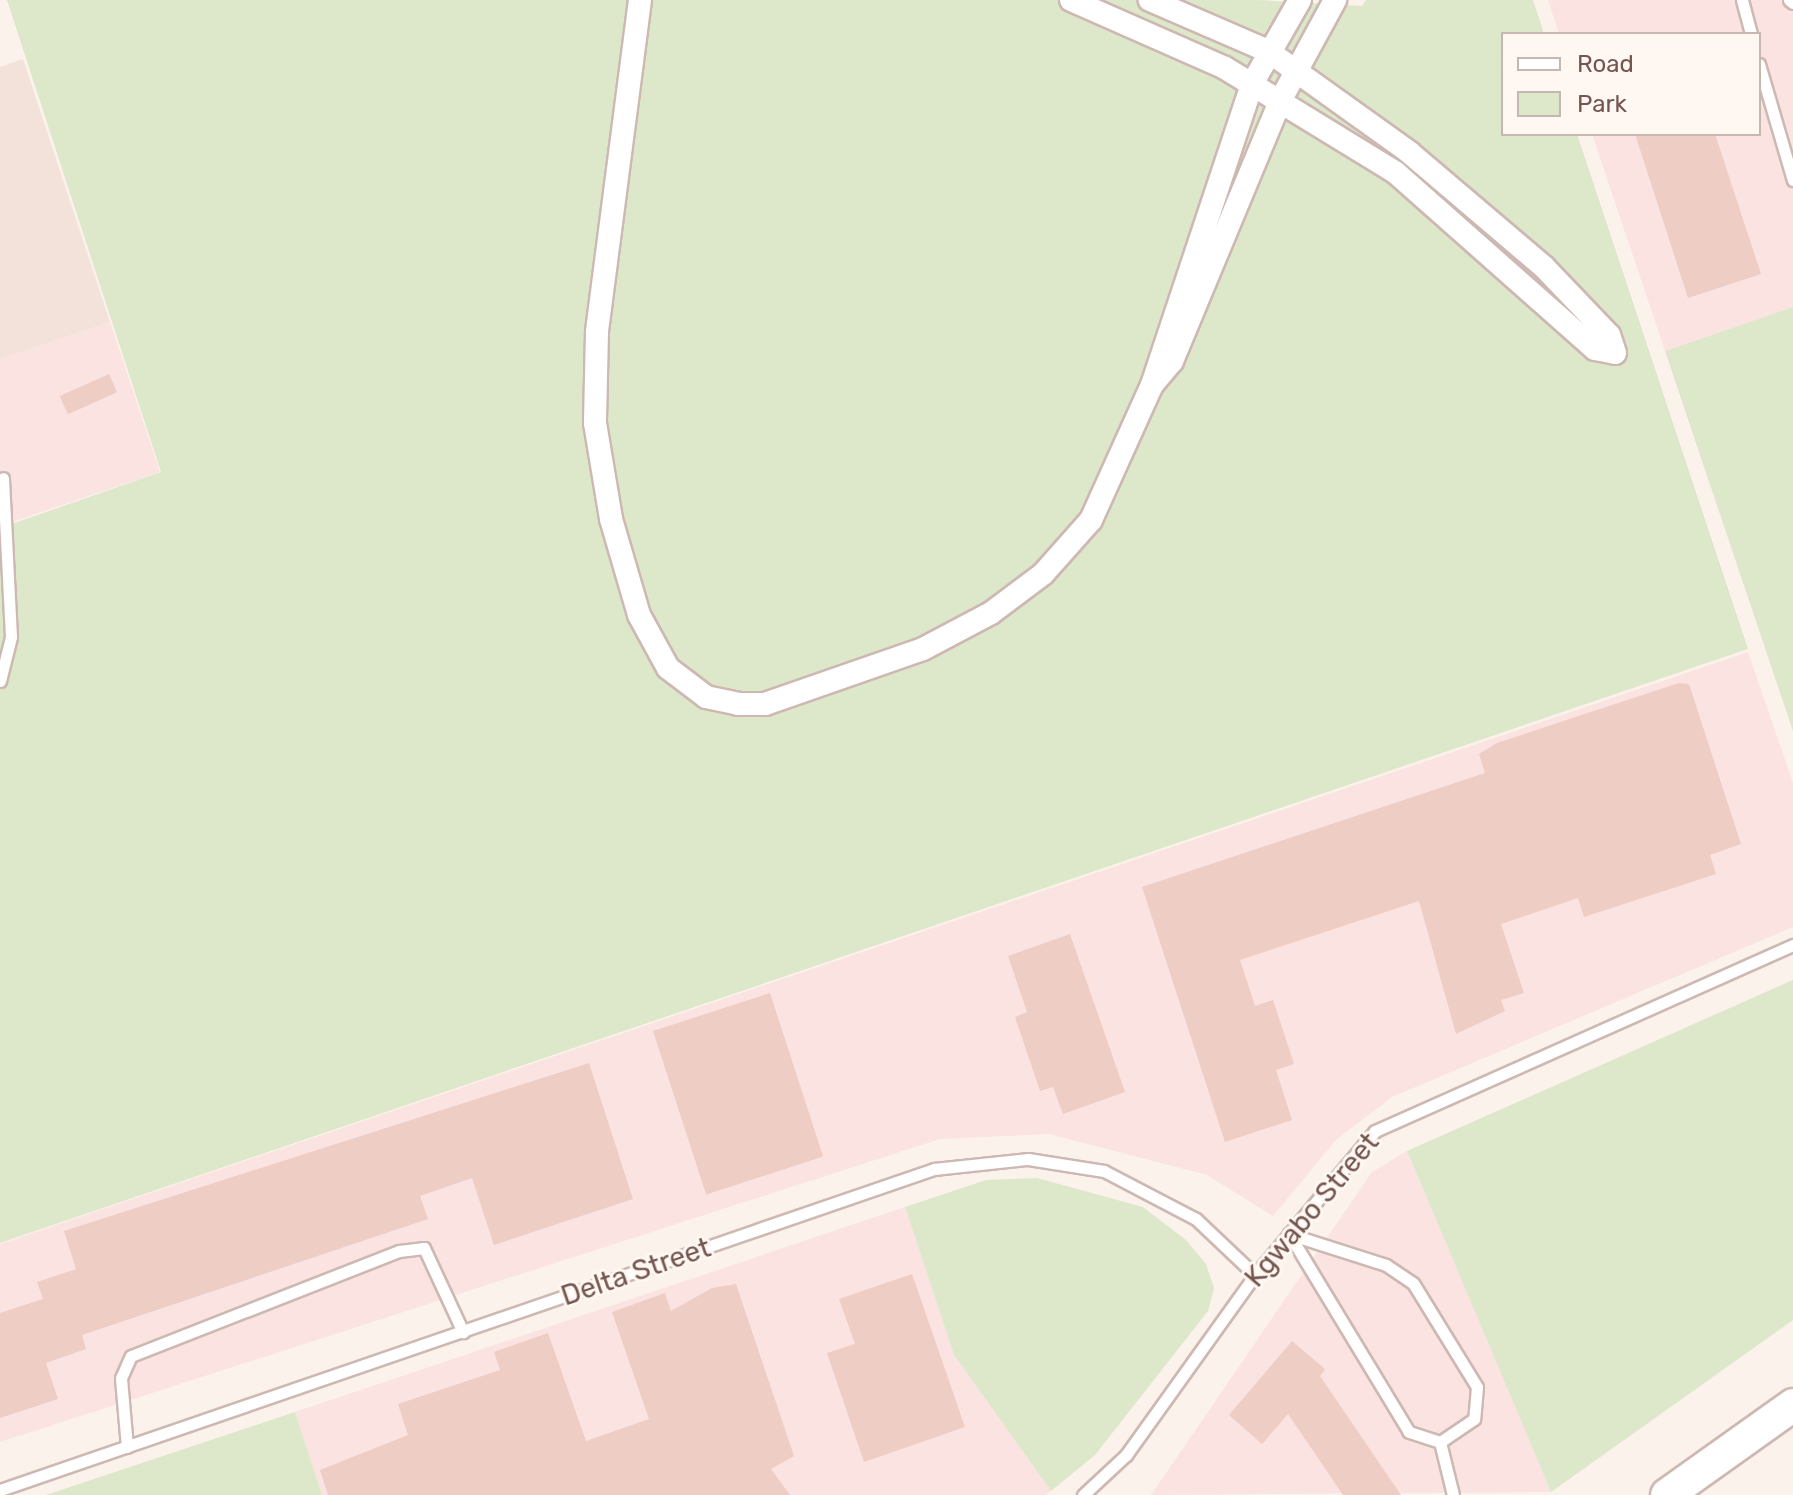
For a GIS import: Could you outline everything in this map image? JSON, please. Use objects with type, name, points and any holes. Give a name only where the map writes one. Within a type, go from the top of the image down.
[{"type":"main road","points":[[1667,1495],[1793,1405]]},
{"type":"street","points":[[640,0],[597,332],[595,423],[611,519],[639,615],[668,668],[706,697],[765,704],[923,649],[991,613],[1043,574],[1091,520],[1152,385],[1252,84],[1268,51],[1300,0]]},
{"type":"street","points":[[1071,0],[1252,84],[1280,101],[1439,205],[1595,349],[1615,353],[1609,335],[1505,230],[1295,69],[1268,51],[1150,0]]},
{"type":"street","points":[[1152,385],[1172,361],[1280,101],[1335,0]]},
{"type":"lane","points":[[1742,0],[1750,32]]},
{"type":"lane","points":[[1761,71],[1793,180]]},
{"type":"lane","points":[[0,681],[11,637],[3,478]]},
{"type":"lane","name":"Kgwabo Street","points":[[1083,1495],[1162,1409],[1255,1275],[1352,1154],[1389,1123],[1793,945]]},
{"type":"lane","name":"Delta Street","points":[[0,1490],[934,1169],[1028,1159],[1104,1171],[1196,1219],[1255,1275]]},
{"type":"lane","points":[[1289,1234],[1386,1265],[1413,1283],[1477,1387],[1474,1419],[1440,1442]]},
{"type":"lane","points":[[1289,1234],[1409,1432],[1440,1442]]},
{"type":"lane","points":[[127,1447],[121,1378],[131,1356],[399,1251],[429,1254],[463,1332]]},
{"type":"lane","points":[[1440,1442],[1453,1495]]},
{"type":"shaded area","points":[[1548,0],[1793,0],[1793,307],[1665,351],[1593,136],[1761,136],[1761,32],[1558,32]]},
{"type":"shaded area","points":[[23,59],[110,322],[0,359],[0,67]]},
{"type":"shaded area","points":[[110,322],[160,472],[0,526],[0,359]]},
{"type":"shaded area","points":[[1748,652],[1793,783],[1793,927],[1392,1097],[1336,1140],[1273,1216],[1207,1175],[1049,1134],[940,1139],[0,1442],[0,1244]]},
{"type":"shaded area","points":[[1407,1151],[1551,1492],[1151,1495],[1372,1172]]},
{"type":"shaded area","points":[[905,1207],[954,1355],[1051,1491],[1046,1495],[322,1495],[295,1412]]},
{"type":"green space","points":[[7,0],[1257,0],[1362,6],[1366,0],[1533,0],[1543,32],[1501,32],[1501,136],[1578,136],[1748,649],[0,1243],[0,528],[161,472]]},
{"type":"green space","points":[[1793,307],[1793,731],[1665,351]]},
{"type":"green space","points":[[1793,980],[1793,1320],[1551,1492],[1407,1151]]},
{"type":"green space","points":[[1037,1178],[1143,1207],[1186,1240],[1206,1264],[1214,1288],[1208,1311],[1095,1455],[1051,1491],[954,1355],[905,1207],[986,1180]]},
{"type":"green space","points":[[295,1412],[322,1495],[46,1495]]},
{"type":"building","points":[[1636,136],[1716,136],[1761,274],[1688,298]]},
{"type":"building","points":[[109,374],[117,392],[68,414],[60,396]]},
{"type":"building","points":[[1679,683],[1689,684],[1741,844],[1710,855],[1716,874],[1584,917],[1578,898],[1501,924],[1524,993],[1501,1000],[1505,1011],[1456,1034],[1419,901],[1240,960],[1255,1006],[1273,1000],[1294,1064],[1276,1070],[1292,1120],[1225,1142],[1142,887],[1485,773],[1479,754],[1497,743]]},
{"type":"building","points":[[1070,934],[1125,1092],[1063,1114],[1053,1087],[1040,1091],[1015,1017],[1027,1012],[1008,956]]},
{"type":"building","points":[[770,993],[823,1157],[706,1195],[653,1031]]},
{"type":"building","points":[[589,1063],[633,1199],[494,1245],[472,1178],[420,1196],[428,1219],[82,1335],[86,1349],[46,1363],[58,1399],[0,1418],[0,1313],[43,1299],[37,1282],[76,1269],[64,1231]]},
{"type":"building","points":[[912,1274],[965,1427],[864,1462],[827,1353],[855,1344],[839,1299]]},
{"type":"building","points":[[736,1284],[794,1456],[771,1469],[790,1495],[328,1495],[320,1470],[408,1435],[398,1404],[500,1370],[494,1352],[548,1333],[586,1441],[649,1419],[612,1312],[665,1293],[671,1311],[712,1288]]},
{"type":"building","points":[[1292,1341],[1325,1369],[1320,1376],[1401,1495],[1343,1495],[1288,1414],[1262,1444],[1229,1415]]}]
